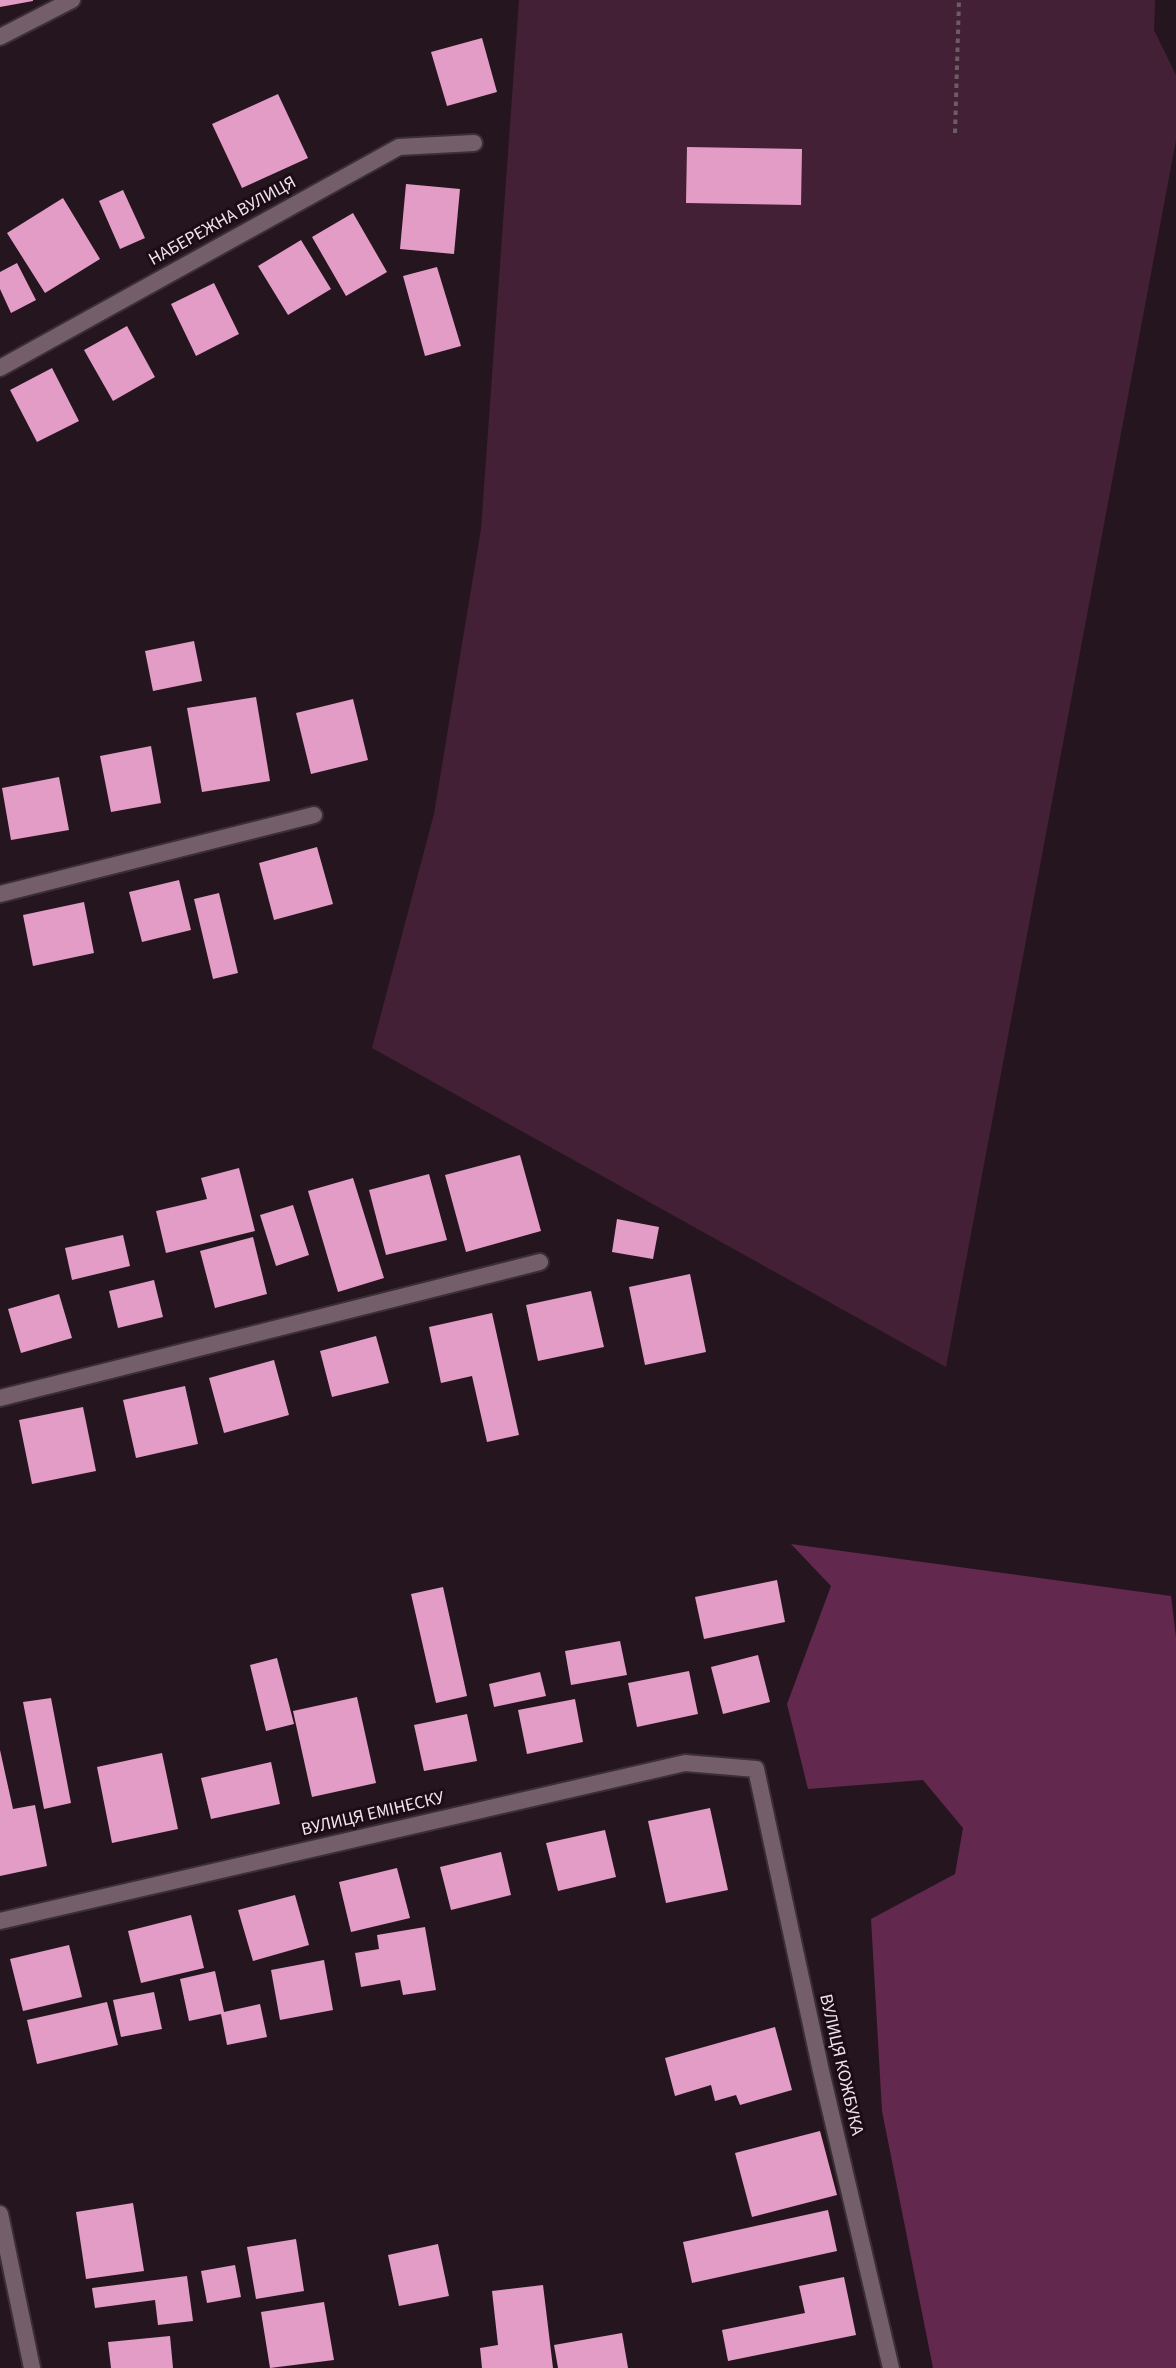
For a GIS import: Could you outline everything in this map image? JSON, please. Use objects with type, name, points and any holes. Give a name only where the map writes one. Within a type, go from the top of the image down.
[{"type":"street","points":[[0,37],[72,0]]},
{"type":"street","name":"НАБЕРЕЖНА ВУЛИЦЯ","points":[[0,368],[399,147],[474,143]]},
{"type":"street","points":[[0,894],[314,815]]},
{"type":"street","points":[[0,1398],[540,1262]]},
{"type":"street","name":"ВУЛИЦЯ ЕМІНЕСКУ","points":[[0,1921],[685,1763],[756,1769]]},
{"type":"street","name":"ВУЛИЦЯ КОЖБУКА","points":[[756,1769],[820,2071],[891,2368]]},
{"type":"street","points":[[0,2214],[32,2368]]},
{"type":"path","points":[[956,133],[959,0]]},
{"type":"shaded area","points":[[519,0],[1155,0],[1154,30],[1176,75],[1176,140],[946,1367],[372,1048],[434,814],[481,529]]},
{"type":"shaded area","points":[[791,1544],[1171,1596],[1176,1637],[1176,2368],[933,2368],[882,2111],[871,1919],[955,1874],[963,1828],[923,1780],[808,1789],[787,1704],[831,1586]]},
{"type":"building","points":[[0,0],[33,0],[33,1],[0,7]]},
{"type":"building","points":[[482,38],[497,92],[447,106],[431,52]]},
{"type":"building","points":[[278,94],[308,158],[242,188],[212,124]]},
{"type":"building","points":[[687,147],[802,149],[801,205],[686,203]]},
{"type":"building","points":[[406,184],[460,189],[454,254],[400,249]]},
{"type":"building","points":[[123,190],[145,238],[120,249],[99,201]]},
{"type":"building","points":[[63,198],[100,259],[45,293],[7,233]]},
{"type":"building","points":[[353,213],[387,272],[346,296],[312,237]]},
{"type":"building","points":[[301,240],[331,289],[288,315],[258,266]]},
{"type":"building","points":[[17,263],[36,300],[11,313],[0,289],[0,272]]},
{"type":"building","points":[[437,267],[461,346],[425,356],[403,276]]},
{"type":"building","points":[[214,283],[239,334],[196,356],[171,304]]},
{"type":"building","points":[[127,326],[155,377],[113,401],[84,350]]},
{"type":"building","points":[[52,368],[79,421],[37,442],[10,390]]},
{"type":"building","points":[[194,641],[202,681],[153,691],[145,651]]},
{"type":"building","points":[[256,697],[270,781],[202,792],[187,708]]},
{"type":"building","points":[[353,699],[368,760],[311,774],[296,713]]},
{"type":"building","points":[[151,746],[161,803],[111,812],[100,756]]},
{"type":"building","points":[[59,777],[69,830],[11,840],[2,788]]},
{"type":"building","points":[[317,847],[333,904],[274,920],[259,863]]},
{"type":"building","points":[[179,880],[191,930],[142,942],[129,892]]},
{"type":"building","points":[[219,893],[238,973],[213,979],[194,899]]},
{"type":"building","points":[[84,902],[94,953],[33,966],[23,915]]},
{"type":"building","points":[[520,1155],[541,1231],[466,1252],[445,1175]]},
{"type":"building","points":[[239,1168],[255,1231],[166,1253],[156,1211],[207,1199],[201,1178]]},
{"type":"building","points":[[429,1174],[447,1240],[386,1255],[369,1190]]},
{"type":"building","points":[[353,1178],[384,1278],[338,1292],[308,1191]]},
{"type":"building","points":[[293,1205],[309,1255],[276,1266],[260,1215]]},
{"type":"building","points":[[617,1219],[659,1227],[653,1259],[612,1252]]},
{"type":"building","points":[[123,1235],[130,1266],[72,1280],[65,1248]]},
{"type":"building","points":[[253,1237],[267,1294],[215,1308],[200,1251]]},
{"type":"building","points":[[690,1274],[706,1352],[645,1365],[629,1287]]},
{"type":"building","points":[[154,1280],[163,1317],[118,1328],[109,1291]]},
{"type":"building","points":[[591,1291],[604,1347],[538,1361],[526,1305]]},
{"type":"building","points":[[59,1294],[72,1338],[21,1353],[8,1309]]},
{"type":"building","points":[[492,1313],[519,1435],[487,1442],[472,1376],[441,1383],[429,1327]]},
{"type":"building","points":[[376,1336],[389,1383],[332,1397],[320,1351]]},
{"type":"building","points":[[274,1360],[289,1415],[224,1433],[209,1378]]},
{"type":"building","points":[[185,1386],[198,1444],[136,1458],[123,1400]]},
{"type":"building","points":[[83,1407],[96,1471],[32,1484],[19,1420]]},
{"type":"building","points":[[777,1580],[785,1622],[704,1639],[695,1597]]},
{"type":"building","points":[[443,1587],[467,1696],[436,1703],[411,1594]]},
{"type":"building","points":[[620,1641],[627,1675],[571,1685],[565,1651]]},
{"type":"building","points":[[758,1655],[770,1702],[723,1714],[711,1667]]},
{"type":"building","points":[[277,1658],[294,1724],[266,1731],[250,1665]]},
{"type":"building","points":[[689,1671],[698,1714],[637,1727],[628,1683]]},
{"type":"building","points":[[540,1672],[546,1696],[494,1707],[489,1684]]},
{"type":"building","points":[[357,1697],[376,1783],[312,1797],[293,1711]]},
{"type":"building","points":[[51,1698],[71,1803],[44,1809],[23,1702]]},
{"type":"building","points":[[575,1699],[583,1742],[527,1754],[518,1710]]},
{"type":"building","points":[[467,1714],[477,1761],[424,1771],[414,1725]]},
{"type":"building","points":[[0,1750],[13,1809],[35,1805],[47,1866],[0,1876]]},
{"type":"building","points":[[162,1753],[178,1829],[112,1843],[97,1767]]},
{"type":"building","points":[[271,1762],[280,1804],[211,1819],[201,1778]]},
{"type":"building","points":[[710,1808],[728,1890],[666,1903],[648,1821]]},
{"type":"building","points":[[605,1830],[616,1877],[558,1891],[546,1843]]},
{"type":"building","points":[[501,1852],[511,1895],[451,1910],[440,1867]]},
{"type":"building","points":[[397,1868],[410,1918],[351,1932],[339,1882]]},
{"type":"building","points":[[295,1895],[309,1945],[253,1961],[238,1910]]},
{"type":"building","points":[[191,1915],[204,1968],[141,1983],[128,1931]]},
{"type":"building","points":[[425,1927],[436,1990],[403,1995],[400,1980],[361,1987],[355,1953],[379,1949],[377,1935]]},
{"type":"building","points":[[69,1945],[82,1997],[23,2011],[10,1959]]},
{"type":"building","points":[[324,1960],[333,2010],[280,2020],[271,1970]]},
{"type":"building","points":[[215,1971],[224,2012],[260,2004],[267,2037],[227,2045],[221,2014],[189,2021],[180,1979]]},
{"type":"building","points":[[154,1992],[162,2029],[121,2037],[113,2000]]},
{"type":"building","points":[[107,2002],[118,2045],[37,2064],[27,2020]]},
{"type":"building","points":[[775,2027],[792,2090],[740,2105],[736,2095],[715,2101],[711,2085],[675,2096],[665,2058]]},
{"type":"building","points":[[820,2131],[837,2195],[752,2217],[735,2153]]},
{"type":"building","points":[[133,2203],[144,2271],[86,2279],[76,2212]]},
{"type":"building","points":[[828,2210],[837,2251],[692,2283],[683,2242]]},
{"type":"building","points":[[296,2239],[304,2291],[256,2299],[247,2247]]},
{"type":"building","points":[[438,2244],[449,2296],[399,2306],[388,2255]]},
{"type":"building","points":[[235,2265],[241,2297],[207,2303],[201,2271]]},
{"type":"building","points":[[187,2276],[193,2321],[158,2325],[155,2300],[95,2308],[92,2288]]},
{"type":"building","points":[[844,2277],[856,2335],[728,2361],[722,2330],[805,2313],[799,2286]]},
{"type":"building","points":[[543,2285],[553,2368],[482,2368],[480,2348],[498,2345],[492,2291]]},
{"type":"building","points":[[324,2302],[334,2360],[270,2368],[261,2312]]},
{"type":"building","points":[[622,2333],[628,2368],[558,2368],[554,2345]]},
{"type":"building","points":[[170,2336],[173,2368],[111,2368],[108,2342]]}]
